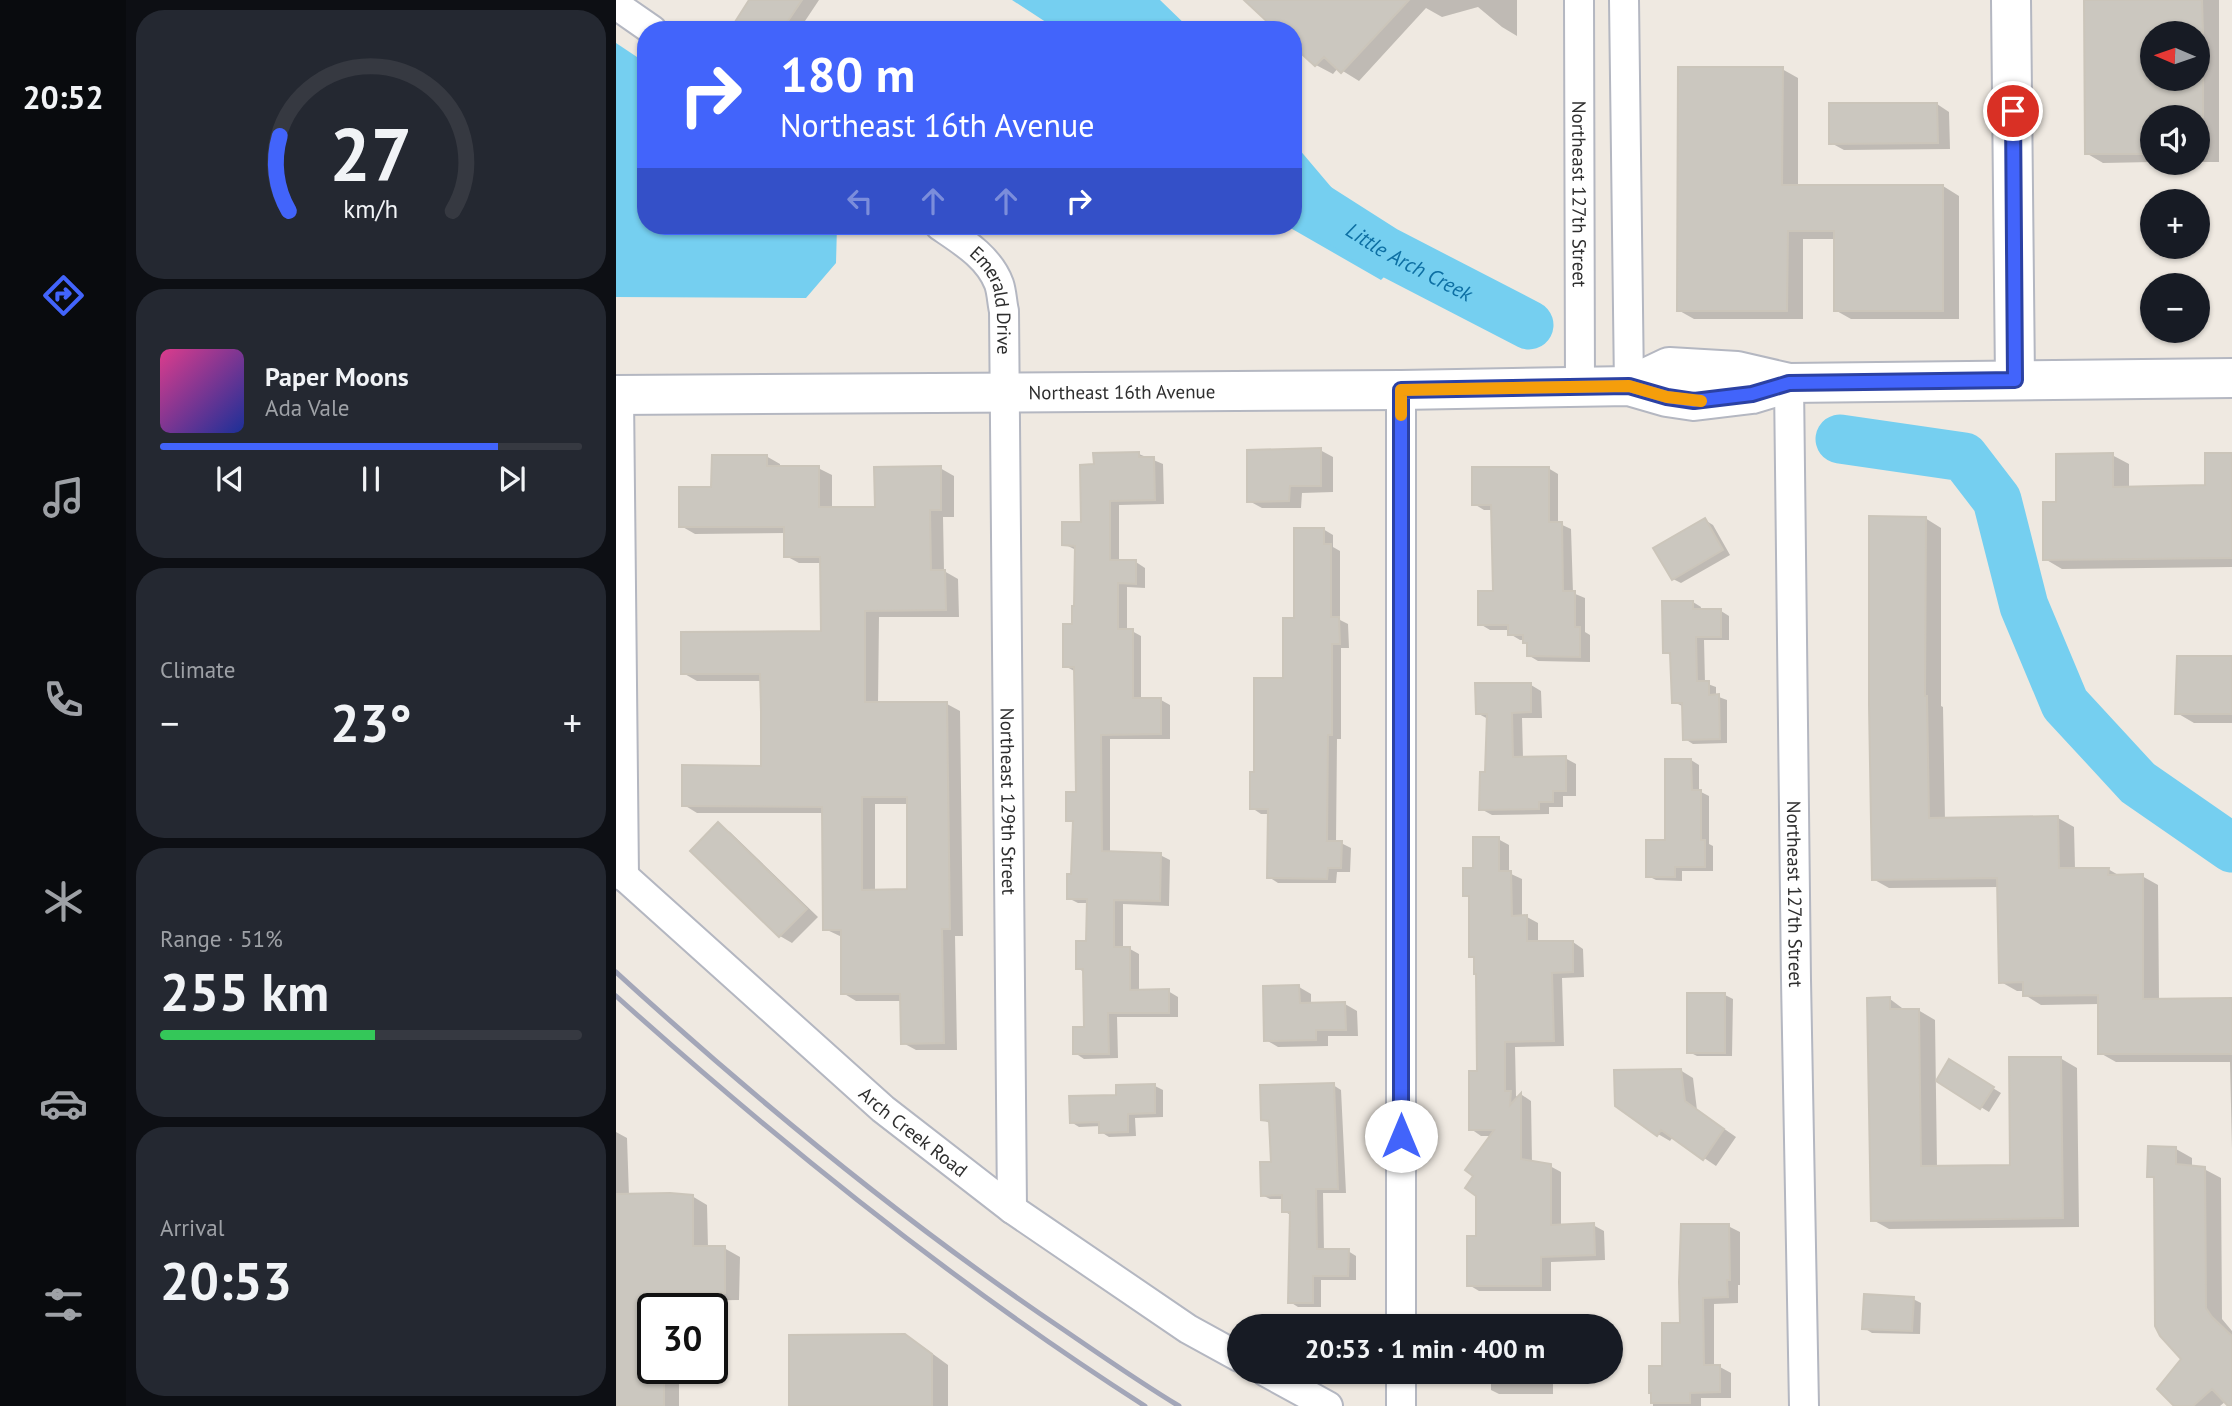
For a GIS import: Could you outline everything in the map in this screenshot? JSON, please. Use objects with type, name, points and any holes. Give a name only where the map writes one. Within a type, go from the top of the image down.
[{"type":"street","name":"Northeast 127th Street","points":[[1578,0],[1580,387]]},
{"type":"street","points":[[1624,0],[1629,386]]},
{"type":"street","points":[[2011,0],[2015,380]]},
{"type":"street","points":[[616,5],[639,21]]},
{"type":"street","points":[[1579,51],[1625,51]]},
{"type":"street","name":"Emerald Drive","points":[[953,235],[988,263],[999,284],[1004,312],[1004,394]]},
{"type":"street","name":"Northeast 16th Avenue","points":[[617,395],[1004,394],[1629,386],[1669,367],[1737,371],[1789,383],[2232,378]]},
{"type":"street","name":"Northeast 127th Street","points":[[1789,383],[1804,1406]]},
{"type":"street","points":[[1401,390],[1401,1314]]},
{"type":"street","name":"Northeast 129th Street","points":[[1004,394],[1012,1209]]},
{"type":"street","points":[[617,395],[620,873]]},
{"type":"street","name":"Arch Creek Road","points":[[620,873],[883,1109],[1012,1209],[1188,1329],[1227,1350]]},
{"type":"street","points":[[1288,1384],[1328,1406]]},
{"type":"street","points":[[1401,1384],[1401,1406]]},
{"type":"water","points":[[1012,0],[1160,0],[1182,21],[1044,21]]},
{"type":"water","points":[[616,43],[637,57],[637,235],[837,235],[836,263],[806,298],[616,297]]},
{"type":"water","points":[[1302,153],[1348,207],[1407,254],[1381,280],[1302,235]]},
{"type":"building","points":[[749,0],[802,0],[788,21],[736,21]]},
{"type":"building","points":[[1244,0],[1409,0],[1341,73],[1324,57],[1315,66],[1302,54],[1302,21],[1266,21]]},
{"type":"building","points":[[2084,0],[2202,0],[2203,21],[2140,21],[2140,91],[2203,91],[2203,105],[2140,105],[2140,154],[2085,154]]},
{"type":"building","points":[[1678,67],[1783,67],[1782,185],[1943,185],[1943,311],[1834,311],[1834,231],[1788,231],[1787,311],[1677,311]]},
{"type":"building","points":[[1829,103],[1937,103],[1938,143],[1829,144]]},
{"type":"building","points":[[1321,448],[1321,486],[1290,486],[1289,501],[1247,502],[1247,450]]},
{"type":"building","points":[[1139,452],[1139,457],[1154,457],[1155,500],[1110,501],[1110,560],[1136,560],[1136,584],[1118,583],[1118,629],[1133,629],[1133,698],[1161,698],[1161,734],[1101,735],[1102,851],[1161,853],[1160,901],[1114,900],[1114,947],[1130,947],[1130,990],[1169,989],[1169,1013],[1108,1013],[1109,1054],[1073,1054],[1073,1027],[1084,1027],[1083,969],[1076,969],[1076,941],[1086,941],[1087,899],[1067,899],[1073,821],[1066,821],[1066,792],[1076,792],[1074,667],[1063,667],[1063,624],[1072,624],[1075,546],[1062,545],[1062,522],[1081,522],[1080,465],[1094,464],[1093,453]]},
{"type":"building","points":[[2113,453],[2113,487],[2205,485],[2205,453],[2232,453],[2232,558],[2043,560],[2043,502],[2056,502],[2056,454]]},
{"type":"building","points":[[712,455],[767,455],[767,466],[819,466],[819,507],[875,507],[874,467],[941,466],[941,510],[930,510],[931,570],[945,570],[946,610],[865,611],[865,702],[947,702],[950,929],[942,929],[944,1043],[901,1044],[900,994],[841,994],[841,930],[823,930],[822,807],[682,806],[682,765],[761,766],[761,712],[760,674],[681,674],[681,632],[821,631],[820,557],[784,557],[784,527],[679,527],[679,487],[711,487]],"holes":[[[862,797],[907,797],[907,889],[862,890]]]},
{"type":"building","points":[[1472,467],[1549,467],[1549,522],[1562,522],[1563,591],[1575,591],[1575,627],[1580,627],[1580,657],[1527,656],[1527,643],[1523,643],[1523,635],[1508,635],[1508,625],[1478,625],[1478,591],[1493,591],[1491,505],[1472,505]]},
{"type":"building","points":[[1869,516],[1926,517],[1925,696],[1929,818],[2058,816],[2059,868],[2109,868],[2108,875],[2143,874],[2143,999],[2232,998],[2232,1054],[2098,1054],[2098,995],[2023,996],[2023,982],[1999,983],[1997,878],[1872,880]]},
{"type":"building","points":[[1705,518],[1723,550],[1672,580],[1653,548]]},
{"type":"building","points":[[1294,528],[1324,528],[1324,544],[1331,544],[1331,617],[1339,617],[1340,644],[1332,644],[1332,735],[1328,735],[1327,841],[1342,841],[1341,868],[1328,868],[1327,879],[1267,878],[1268,809],[1250,809],[1250,772],[1254,772],[1254,678],[1283,678],[1283,618],[1294,618]]},
{"type":"building","points":[[1662,601],[1693,601],[1693,609],[1721,609],[1721,637],[1696,637],[1697,681],[1709,681],[1709,695],[1719,694],[1720,739],[1683,740],[1682,703],[1672,703],[1670,653],[1663,653]]},
{"type":"building","points":[[2177,656],[2232,656],[2232,714],[2175,714]]},
{"type":"building","points":[[1475,683],[1531,683],[1531,712],[1512,713],[1513,757],[1566,756],[1566,791],[1553,791],[1553,802],[1539,802],[1539,809],[1479,810],[1480,772],[1485,772],[1487,714],[1476,714]]},
{"type":"building","points":[[1665,759],[1691,759],[1692,790],[1701,790],[1701,840],[1705,840],[1705,867],[1675,867],[1675,877],[1646,877],[1646,840],[1665,840]]},
{"type":"building","points":[[718,822],[807,909],[779,937],[690,851]]},
{"type":"building","points":[[1473,837],[1499,837],[1499,871],[1511,871],[1512,916],[1527,915],[1527,941],[1573,941],[1573,972],[1552,973],[1554,1041],[1505,1042],[1505,1091],[1511,1091],[1510,1105],[1521,1093],[1521,1159],[1551,1164],[1551,1225],[1594,1223],[1595,1255],[1541,1257],[1541,1286],[1467,1286],[1467,1236],[1476,1236],[1476,1196],[1465,1188],[1473,1176],[1465,1170],[1494,1130],[1469,1130],[1469,1071],[1477,1071],[1476,974],[1474,957],[1469,957],[1469,896],[1463,896],[1463,868],[1473,868]]},
{"type":"building","points":[[1299,985],[1300,1003],[1345,1002],[1346,1030],[1316,1030],[1316,1040],[1264,1041],[1263,986]]},
{"type":"building","points":[[1687,993],[1725,993],[1725,1053],[1687,1053]]},
{"type":"building","points":[[1890,997],[1890,1009],[1919,1009],[1921,1166],[2010,1165],[2009,1057],[2061,1057],[2063,1218],[1871,1221],[1867,998]]},
{"type":"building","points":[[1949,1059],[1994,1087],[1980,1109],[1936,1081]]},
{"type":"building","points":[[1681,1069],[1685,1101],[1724,1129],[1703,1160],[1661,1130],[1657,1136],[1615,1106],[1614,1070]]},
{"type":"building","points":[[1334,1083],[1338,1189],[1316,1189],[1317,1249],[1349,1249],[1348,1276],[1313,1276],[1313,1303],[1288,1303],[1290,1212],[1282,1212],[1282,1195],[1261,1196],[1260,1162],[1271,1162],[1269,1121],[1261,1120],[1260,1085]]},
{"type":"building","points":[[1155,1084],[1155,1113],[1128,1114],[1128,1132],[1099,1133],[1099,1122],[1070,1123],[1069,1096],[1116,1095],[1116,1085]]},
{"type":"building","points":[[2148,1146],[2176,1147],[2176,1164],[2205,1167],[2206,1308],[2232,1336],[2232,1406],[2228,1406],[2212,1389],[2193,1406],[2174,1406],[2157,1389],[2181,1359],[2160,1336],[2155,1326],[2154,1177],[2147,1177]]},
{"type":"building","points":[[616,1194],[693,1195],[693,1246],[725,1246],[725,1293],[637,1293],[637,1384],[664,1384],[664,1406],[616,1406]]},
{"type":"building","points":[[1681,1224],[1729,1224],[1728,1297],[1703,1298],[1704,1365],[1720,1365],[1720,1392],[1690,1393],[1690,1403],[1651,1403],[1649,1366],[1662,1366],[1662,1323],[1680,1323]]},
{"type":"building","points":[[1864,1294],[1914,1297],[1912,1331],[1862,1329]]},
{"type":"building","points":[[905,1334],[932,1354],[932,1406],[789,1406],[789,1335]]},
{"type":"waterway","name":"Little Arch Creek","points":[[1302,198],[1384,250],[1529,325]]},
{"type":"waterway","points":[[1840,439],[1964,457],[1997,500],[2024,606],[2065,704],[2138,783],[2232,848]]},
{"type":"railway","points":[[616,972],[778,1114],[890,1204],[1005,1289],[1179,1406]]},
{"type":"railway","points":[[616,996],[742,1106],[872,1212],[1006,1312],[1145,1406]]},
{"type":"slow traffic","points":[[1401,415],[1401,390],[1629,386],[1667,397],[1701,401]]},
{"type":"route","points":[[1401,1136],[1401,390],[1629,386],[1667,397],[1694,401],[1752,394],[1789,383],[2015,380],[2013,111]]}]
